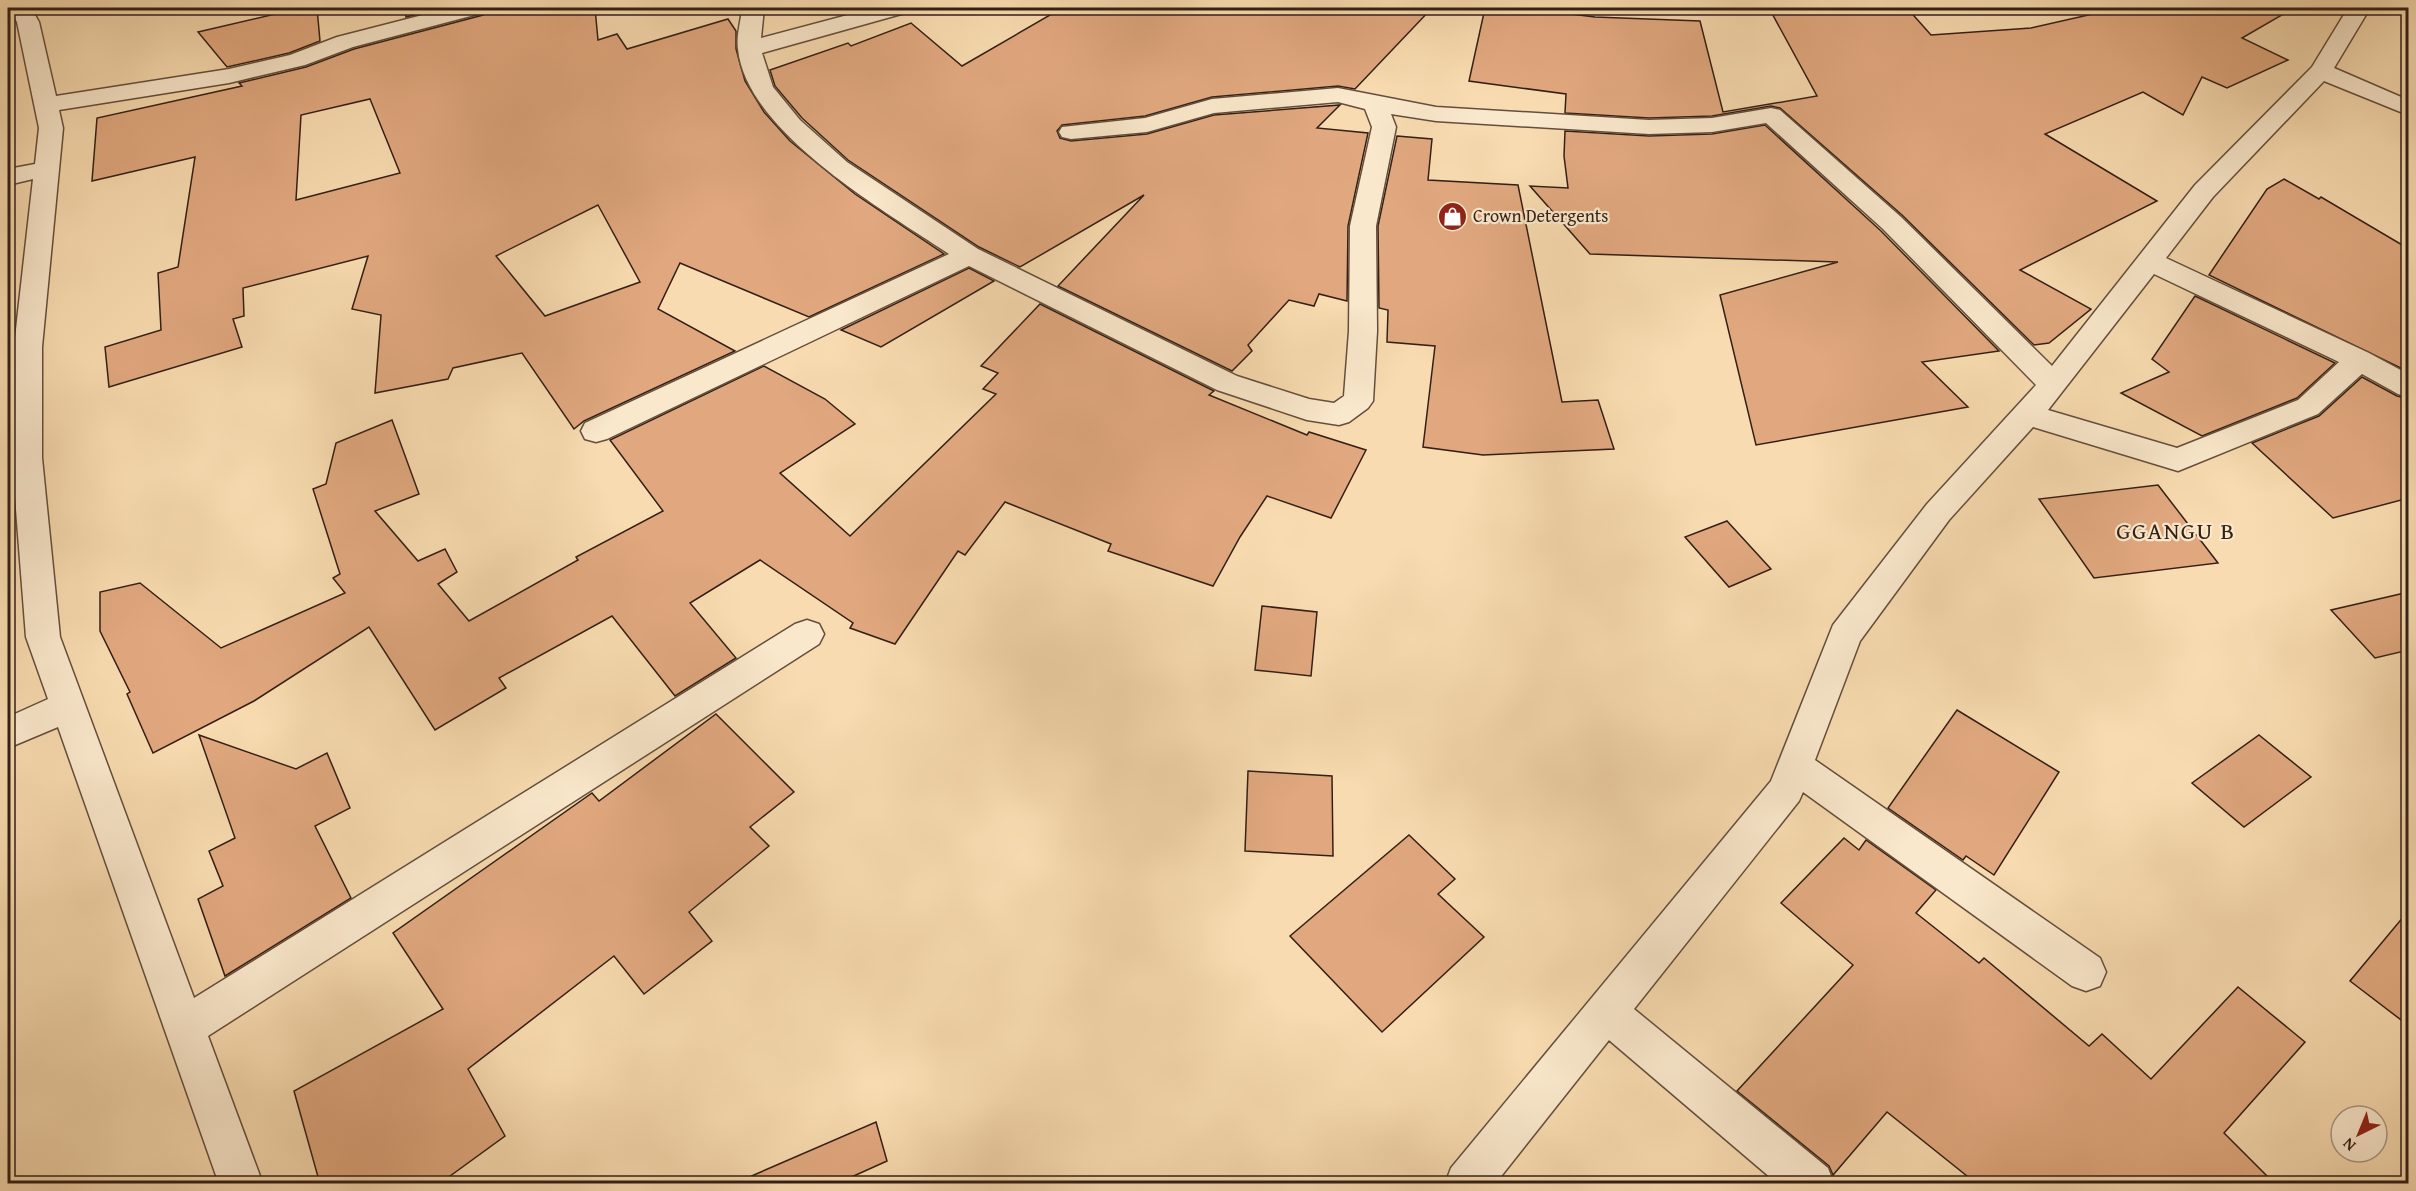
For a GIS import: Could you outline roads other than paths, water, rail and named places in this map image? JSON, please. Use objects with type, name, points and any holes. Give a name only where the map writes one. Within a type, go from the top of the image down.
[{"type":"street","points":[[20,8],[28,22],[51,128],[28,348],[27,458],[43,637],[241,1184]]},
{"type":"street","points":[[45,105],[229,76],[297,60],[345,42],[474,8]]},
{"type":"street","points":[[753,8],[749,49],[762,88],[791,125],[838,167],[969,255],[1227,383],[1307,409],[1340,414],[1358,401],[1363,331],[1363,226],[1384,127],[1375,104]]},
{"type":"street","points":[[749,49],[897,8]]},
{"type":"street","points":[[1467,1184],[1786,790],[1845,635],[1938,512],[2053,385],[2204,191],[2321,71],[2359,8]]},
{"type":"street","points":[[2321,71],[2409,108]]},
{"type":"street","points":[[1071,132],[1147,125],[1212,106],[1338,94],[1375,104],[1436,114],[1546,123],[1649,127],[1712,125],[1771,115],[1892,223],[2053,385]]},
{"type":"street","points":[[8,177],[46,169]]},
{"type":"street","points":[[596,430],[969,255]]},
{"type":"street","points":[[2149,261],[2359,360],[2409,387]]},
{"type":"street","points":[[2027,414],[2178,460],[2308,407],[2359,360]]},
{"type":"street","points":[[184,1028],[807,634]]},
{"type":"street","points":[[8,733],[68,706]]},
{"type":"street","points":[[1796,767],[2086,972]]},
{"type":"street","points":[[1607,1012],[1812,1184]]},
{"type":"place","name":"Crown Detergents","points":[[1452,216]]},
{"type":"district","name":"GGANGU B","points":[[2176,531]]}]
